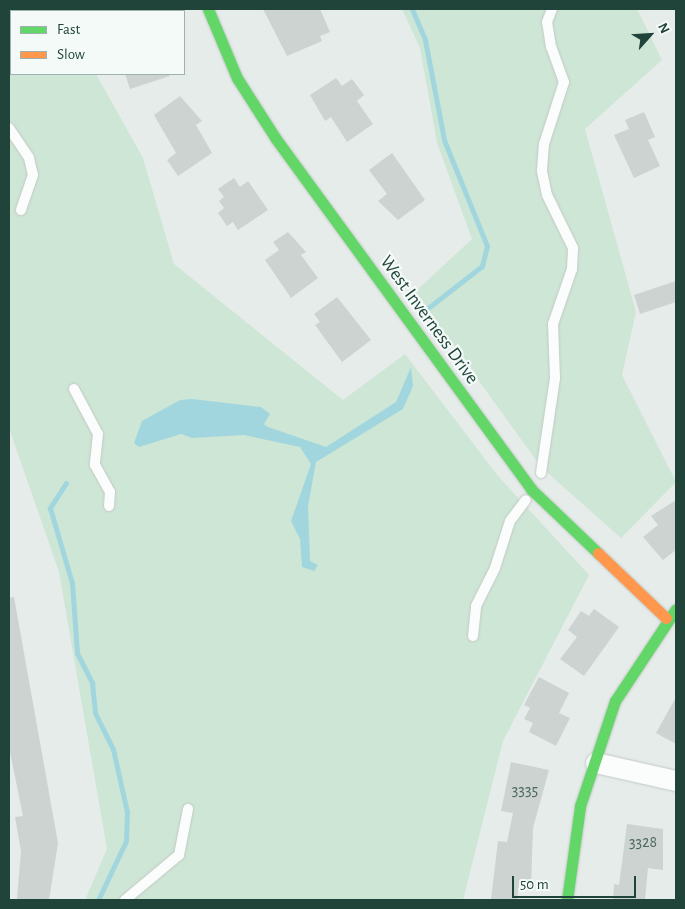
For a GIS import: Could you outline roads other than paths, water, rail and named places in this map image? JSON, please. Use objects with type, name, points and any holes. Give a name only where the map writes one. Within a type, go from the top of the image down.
[{"type":"street","name":"West Inverness Drive","points":[[208,9],[237,78],[276,139],[531,489],[666,618]]},
{"type":"street","points":[[567,900],[580,806],[596,763],[615,701],[666,618],[676,609]]},
{"type":"street","points":[[596,763],[676,781]]},
{"type":"lane","points":[[541,473],[555,378],[553,324],[572,269],[573,248],[548,195],[542,172],[544,144],[564,82],[551,47],[547,22],[552,9]]},
{"type":"lane","points":[[9,128],[29,158],[33,175],[21,210]]},
{"type":"lane","points":[[74,389],[98,434],[95,465],[110,492],[109,506]]},
{"type":"lane","points":[[473,636],[476,606],[492,577],[510,521],[526,500]]},
{"type":"lane","points":[[125,900],[179,855],[188,809]]},
{"type":"water","points":[[411,367],[413,386],[403,409],[316,462],[308,506],[310,561],[318,565],[314,571],[302,567],[300,539],[291,521],[311,464],[300,447],[244,435],[192,438],[181,434],[139,447],[134,443],[142,421],[180,400],[192,399],[261,407],[270,414],[264,424],[268,427],[326,447],[396,402]]},
{"type":"waterway","points":[[412,9],[425,40],[444,140],[487,246],[482,266],[428,308]]},
{"type":"waterway","points":[[66,483],[50,508],[72,583],[77,653],[92,683],[95,713],[113,749],[127,812],[126,841],[98,900]]}]
